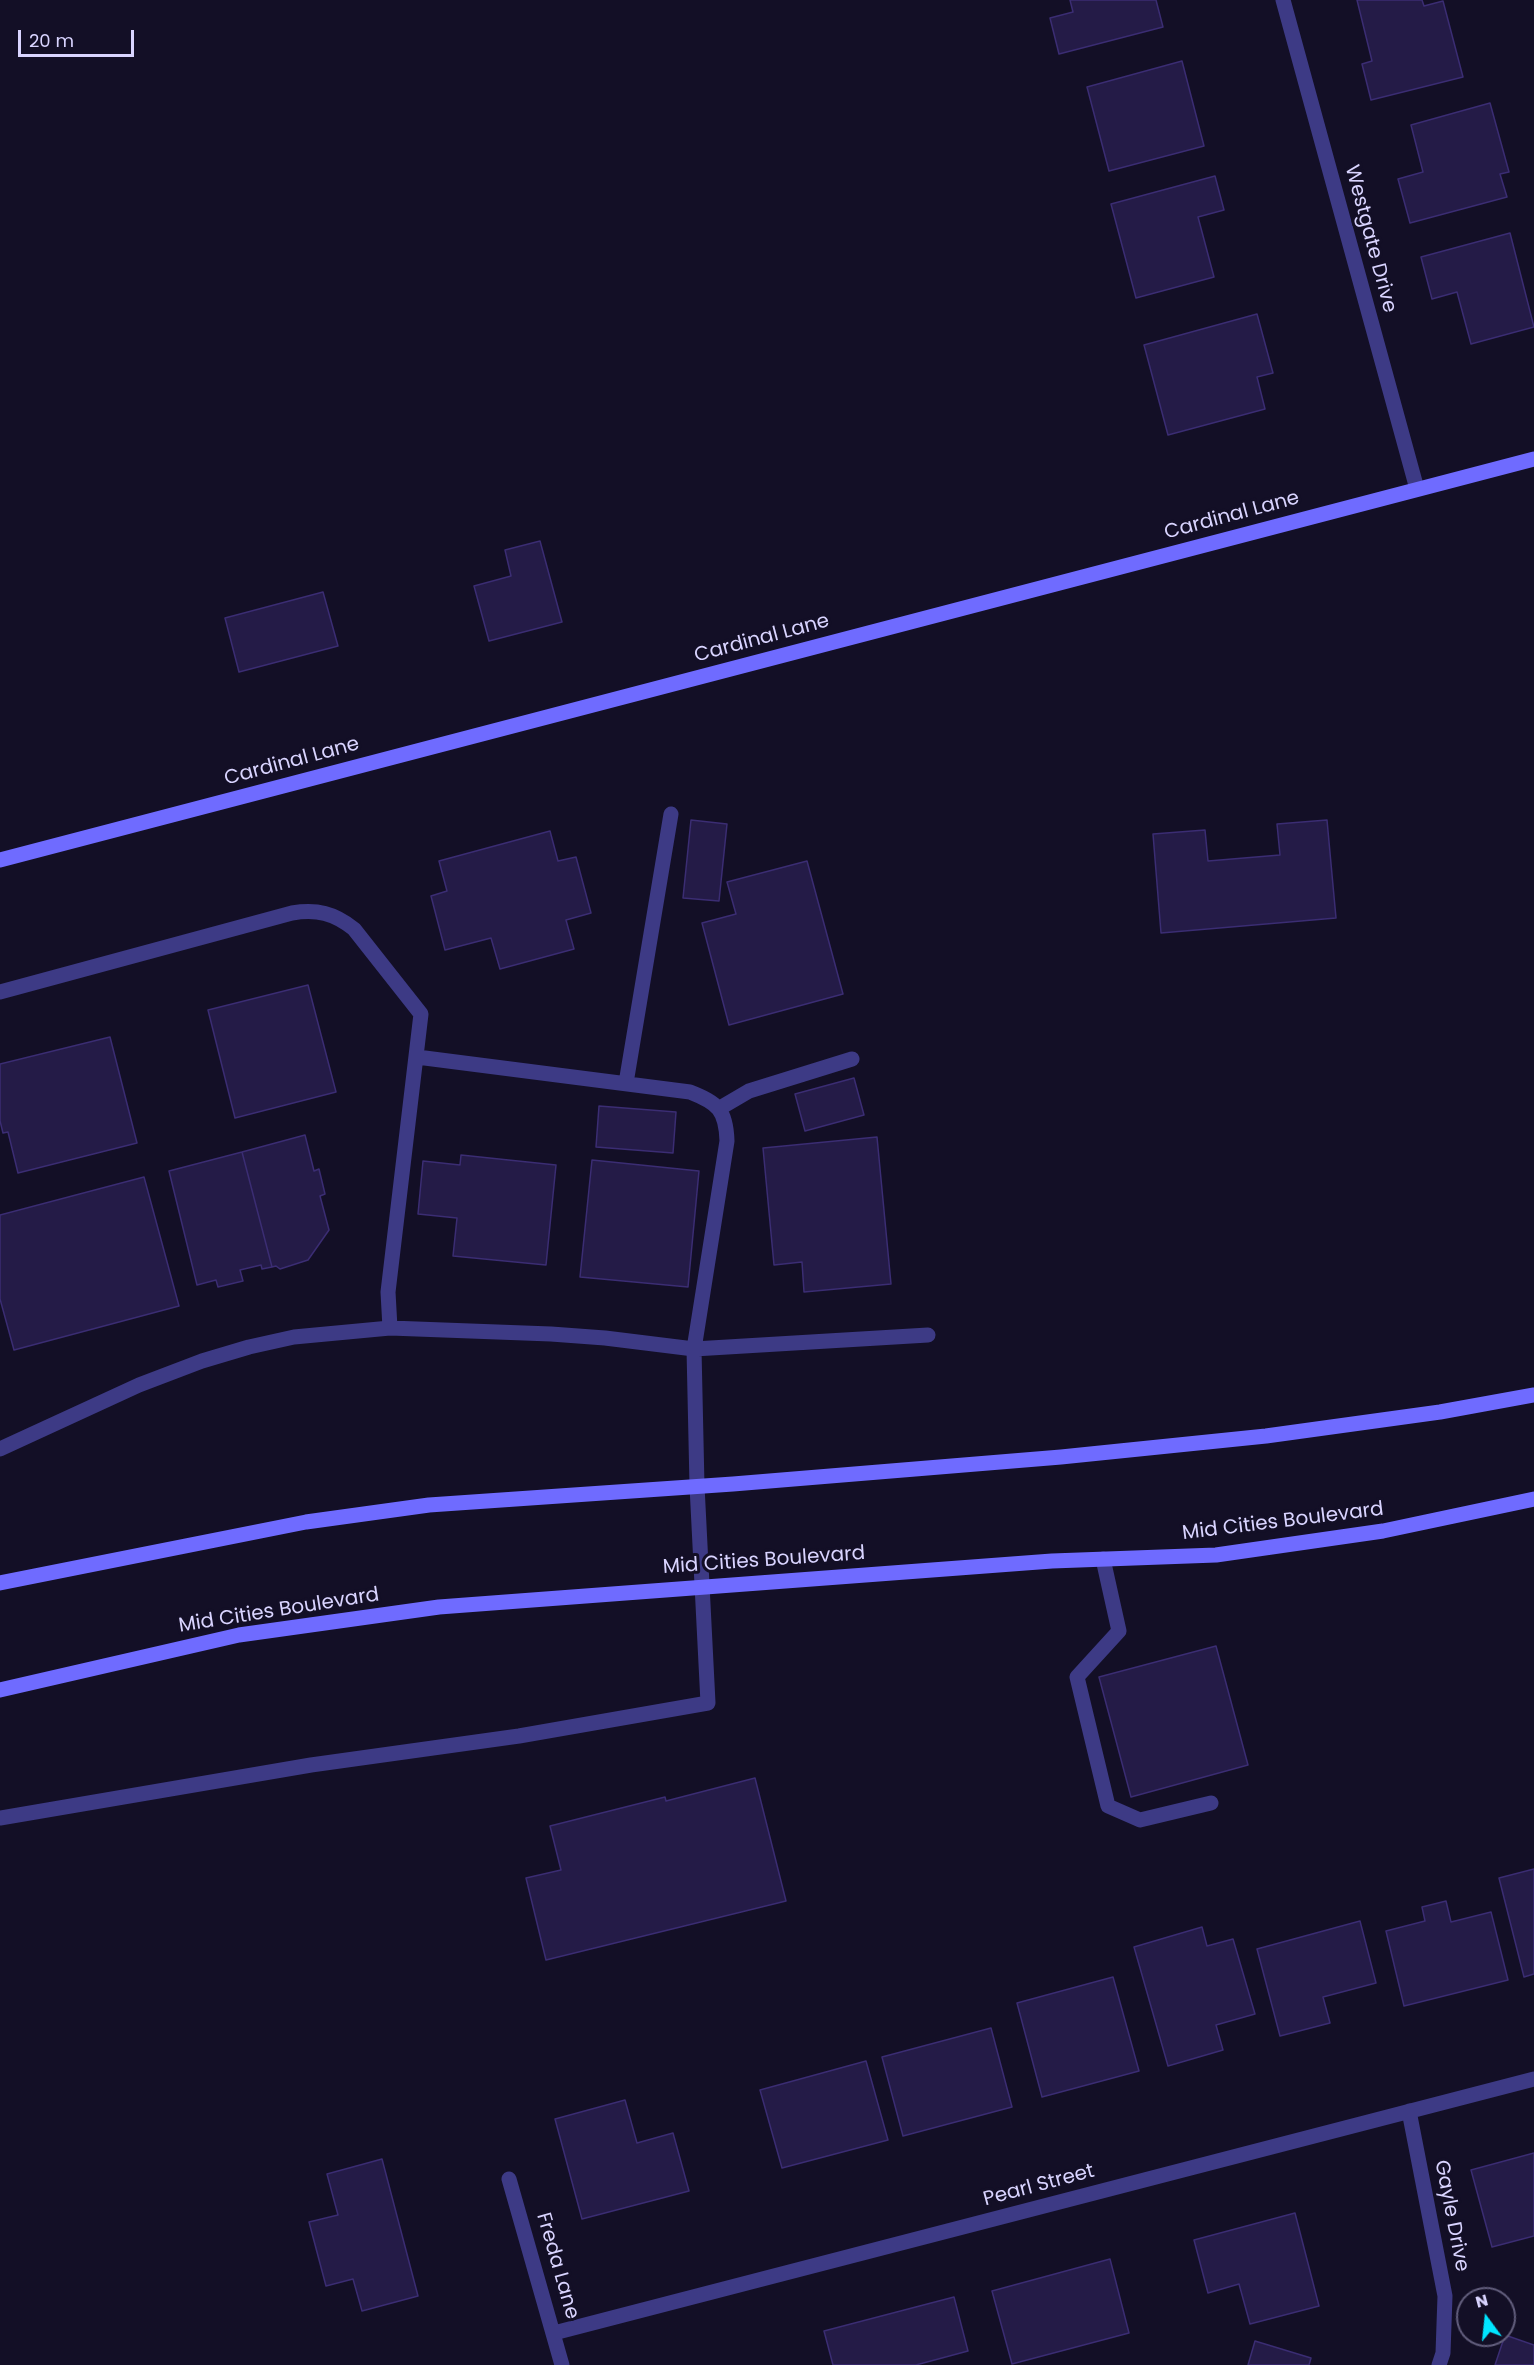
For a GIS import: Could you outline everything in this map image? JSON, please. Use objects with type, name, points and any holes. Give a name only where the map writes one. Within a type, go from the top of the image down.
[{"type":"main road","name":"Cardinal Lane","points":[[0,860],[1534,459]]},
{"type":"main road","points":[[0,1583],[306,1522],[429,1505],[1062,1457],[1266,1436],[1440,1412],[1534,1395]]},
{"type":"main road","name":"Mid Cities Boulevard","points":[[0,1690],[239,1635],[439,1607],[1041,1562],[1216,1555],[1383,1531],[1534,1499]]},
{"type":"street","name":"Westgate Drive","points":[[1282,0],[1417,489]]},
{"type":"street","points":[[626,1083],[671,814]]},
{"type":"street","points":[[0,992],[292,913],[309,911],[326,913],[341,919],[354,929],[421,1014],[388,1292],[390,1328]]},
{"type":"street","points":[[0,1818],[311,1765],[519,1736],[708,1703],[697,1486],[694,1349],[727,1141],[726,1122],[720,1108],[706,1098],[690,1092],[417,1057]]},
{"type":"street","points":[[720,1108],[749,1091],[852,1059]]},
{"type":"street","points":[[0,1449],[112,1396],[211,1358],[294,1337],[390,1328],[551,1334],[694,1349],[928,1335]]},
{"type":"street","points":[[1103,1559],[1119,1631],[1077,1677],[1108,1806],[1140,1820],[1212,1803]]},
{"type":"street","name":"Pearl Street","points":[[554,2333],[1534,2079]]},
{"type":"street","name":"Gayle Drive","points":[[1409,2111],[1444,2296],[1443,2353],[1439,2365]]},
{"type":"street","name":"Freda Lane","points":[[509,2179],[562,2365]]},
{"type":"building","points":[[1070,0],[1156,0],[1163,27],[1059,54],[1050,18],[1073,12]]},
{"type":"building","points":[[1357,0],[1422,0],[1424,6],[1443,1],[1463,77],[1371,100],[1362,64],[1372,61]]},
{"type":"building","points":[[1182,61],[1204,146],[1109,171],[1087,87]]},
{"type":"building","points":[[1490,103],[1509,172],[1500,174],[1507,197],[1410,223],[1398,179],[1423,172],[1411,125]]},
{"type":"building","points":[[1215,176],[1224,210],[1198,217],[1214,277],[1136,298],[1111,204]]},
{"type":"building","points":[[1510,233],[1534,327],[1471,344],[1457,292],[1432,299],[1421,257]]},
{"type":"building","points":[[1257,314],[1273,373],[1257,377],[1265,409],[1168,435],[1144,345]]},
{"type":"building","points":[[540,541],[562,622],[489,641],[474,586],[511,576],[505,550]]},
{"type":"building","points":[[323,592],[338,646],[239,672],[225,618]]},
{"type":"building","points":[[691,820],[727,824],[719,901],[683,898]]},
{"type":"building","points":[[1327,820],[1336,918],[1161,933],[1153,834],[1205,830],[1208,861],[1280,855],[1277,824]]},
{"type":"building","points":[[550,831],[558,861],[576,857],[591,913],[566,920],[574,949],[500,969],[491,938],[445,950],[431,896],[447,891],[439,861]]},
{"type":"building","points":[[807,861],[843,994],[729,1025],[702,923],[736,914],[727,882]]},
{"type":"building","points":[[308,985],[336,1092],[235,1118],[208,1010]]},
{"type":"building","points":[[110,1037],[137,1143],[18,1173],[8,1132],[3,1133],[0,1121],[0,1064]]},
{"type":"building","points":[[854,1078],[864,1115],[805,1131],[795,1094]]},
{"type":"building","points":[[599,1106],[676,1112],[673,1153],[596,1147]]},
{"type":"building","points":[[305,1135],[314,1171],[319,1169],[325,1194],[320,1196],[329,1230],[308,1260],[280,1269],[276,1266],[272,1267],[242,1152]]},
{"type":"building","points":[[877,1137],[891,1284],[804,1292],[802,1262],[774,1265],[763,1148]]},
{"type":"building","points":[[242,1152],[272,1267],[262,1269],[261,1265],[240,1270],[243,1281],[218,1287],[216,1280],[197,1285],[169,1171]]},
{"type":"building","points":[[461,1155],[556,1165],[546,1265],[453,1256],[457,1218],[418,1214],[423,1161],[460,1165]]},
{"type":"building","points":[[592,1160],[699,1171],[688,1287],[580,1277]]},
{"type":"building","points":[[144,1177],[179,1306],[14,1350],[0,1299],[0,1215]]},
{"type":"building","points":[[1216,1646],[1248,1765],[1131,1797],[1099,1677]]},
{"type":"building","points":[[755,1778],[786,1901],[546,1960],[526,1878],[561,1870],[550,1826],[665,1797],[666,1801]]},
{"type":"building","points":[[1534,1869],[1534,1974],[1524,1977],[1499,1878]]},
{"type":"building","points":[[1446,1901],[1451,1922],[1491,1912],[1508,1980],[1404,2006],[1386,1931],[1425,1921],[1422,1907]]},
{"type":"building","points":[[1360,1921],[1376,1983],[1323,1997],[1330,2023],[1280,2036],[1257,1949]]},
{"type":"building","points":[[1202,1927],[1207,1946],[1233,1939],[1255,2014],[1216,2025],[1223,2050],[1168,2066],[1134,1947]]},
{"type":"building","points":[[1113,1977],[1139,2071],[1042,2097],[1017,2003]]},
{"type":"building","points":[[991,2028],[1012,2107],[903,2136],[882,2057]]},
{"type":"building","points":[[866,2061],[888,2140],[782,2168],[760,2090]]},
{"type":"building","points":[[625,2100],[637,2143],[673,2133],[689,2191],[582,2219],[555,2119]]},
{"type":"building","points":[[1534,2153],[1534,2236],[1492,2247],[1471,2170]]},
{"type":"building","points":[[382,2159],[418,2296],[362,2311],[353,2279],[326,2286],[309,2222],[338,2215],[327,2174]]},
{"type":"building","points":[[1295,2213],[1319,2306],[1250,2324],[1239,2284],[1208,2293],[1194,2240]]},
{"type":"building","points":[[1110,2259],[1129,2333],[1012,2364],[992,2291]]},
{"type":"building","points":[[954,2297],[968,2351],[916,2365],[833,2365],[824,2331]]},
{"type":"building","points":[[1516,2339],[1534,2345],[1534,2365],[1495,2365],[1501,2347],[1516,2347]]},
{"type":"building","points":[[1255,2341],[1311,2358],[1309,2365],[1248,2365]]}]
